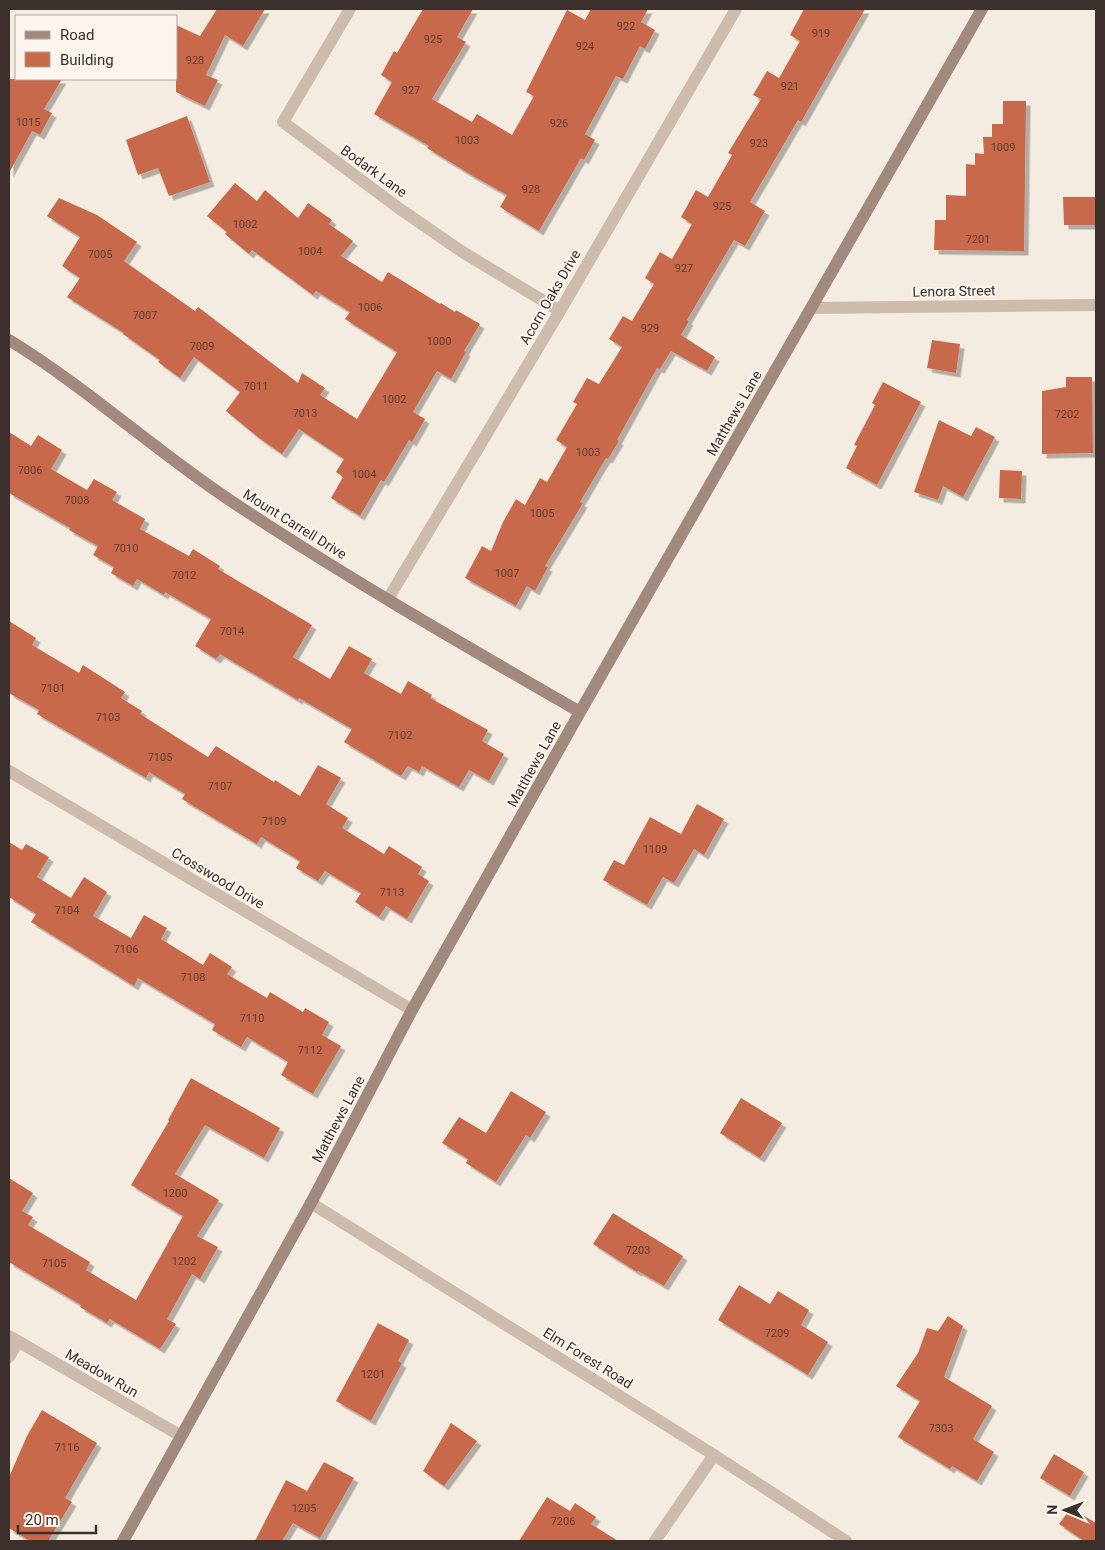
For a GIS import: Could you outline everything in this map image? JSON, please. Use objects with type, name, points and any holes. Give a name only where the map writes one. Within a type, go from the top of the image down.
[{"type":"street","name":"Bodark Lane","points":[[350,9],[283,122],[415,219],[461,250],[560,310]]},
{"type":"street","name":"Acorn Oaks Drive","points":[[388,599],[736,9]]},
{"type":"street","name":"Matthews Lane","points":[[123,1541],[311,1203],[412,1010],[982,9]]},
{"type":"street","name":"Lenora Street","points":[[811,308],[1096,305]]},
{"type":"street","name":"Mount Carrell Drive","points":[[9,340],[84,392],[207,485],[359,582],[580,712]]},
{"type":"street","name":"Crosswood Drive","points":[[9,770],[412,1010]]},
{"type":"street","name":"Elm Forest Road","points":[[311,1203],[714,1455],[846,1541]]},
{"type":"street","name":"Meadow Run","points":[[13,1339],[181,1436]]},
{"type":"street","points":[[9,1357],[13,1339]]},
{"type":"street","points":[[655,1541],[714,1455]]},
{"type":"building","points":[[217,9],[265,9],[243,46],[225,35],[206,75],[218,80],[205,106],[176,92],[176,80],[178,80],[178,26],[200,36]]},
{"type":"building","points":[[423,9],[473,9],[457,37],[466,42],[432,99],[472,122],[477,114],[512,135],[534,96],[526,92],[567,10],[585,20],[591,9],[648,9],[641,22],[655,30],[645,49],[640,46],[623,79],[616,76],[585,134],[595,140],[584,160],[581,158],[539,231],[500,207],[507,195],[374,114],[392,82],[381,75],[394,51],[397,53]]},
{"type":"building","points":[[804,9],[865,9],[801,122],[798,120],[750,202],[765,211],[745,246],[734,240],[687,320],[689,321],[681,335],[715,357],[707,371],[671,351],[660,369],[657,368],[617,440],[619,441],[608,459],[606,458],[580,502],[583,503],[545,566],[548,567],[535,591],[527,586],[516,606],[465,578],[482,546],[491,551],[503,522],[516,499],[525,505],[540,478],[547,482],[567,447],[556,440],[577,404],[573,402],[587,378],[599,384],[622,347],[609,339],[623,316],[632,321],[654,284],[645,278],[660,252],[672,259],[692,224],[681,217],[696,190],[708,197],[732,155],[728,153],[761,99],[753,95],[767,71],[779,78],[800,41],[790,35]]},
{"type":"building","points":[[9,79],[61,80],[44,109],[52,113],[40,135],[32,131],[9,173]]},
{"type":"building","points":[[1003,101],[1026,101],[1024,251],[934,250],[935,220],[946,220],[946,195],[966,196],[966,164],[975,165],[975,153],[984,154],[983,137],[992,137],[992,124],[1003,124]]},
{"type":"building","points":[[187,116],[210,182],[169,196],[158,168],[138,175],[126,140]]},
{"type":"building","points":[[235,183],[257,201],[265,190],[298,218],[308,203],[332,220],[329,224],[353,241],[341,256],[382,282],[388,272],[440,304],[455,312],[456,310],[480,324],[464,351],[466,352],[451,379],[437,371],[413,412],[425,419],[412,442],[409,440],[384,482],[381,480],[360,516],[331,498],[343,477],[336,472],[344,459],[299,429],[282,454],[226,411],[240,392],[194,357],[180,378],[158,362],[160,360],[124,333],[67,297],[80,278],[62,266],[80,237],[47,216],[59,198],[97,215],[137,242],[124,261],[195,311],[198,307],[298,383],[302,373],[325,388],[320,395],[357,419],[397,352],[345,319],[350,312],[316,291],[313,295],[252,250],[249,254],[225,234],[227,232],[207,216]]},
{"type":"building","points":[[1063,197],[1096,197],[1096,225],[1064,225]]},
{"type":"building","points":[[932,340],[960,344],[956,373],[927,368]]},
{"type":"building","points":[[1066,377],[1092,377],[1093,453],[1042,454],[1042,391],[1066,387]]},
{"type":"building","points":[[883,382],[921,402],[877,485],[846,468],[857,446],[854,445],[875,405],[872,403]]},
{"type":"building","points":[[939,420],[971,436],[976,427],[995,437],[963,497],[943,486],[938,500],[914,492]]},
{"type":"building","points":[[9,432],[31,446],[38,435],[62,450],[51,469],[87,490],[94,479],[117,492],[112,500],[145,519],[140,529],[189,556],[193,549],[220,566],[218,569],[312,625],[293,657],[330,679],[349,646],[372,659],[364,673],[401,694],[408,681],[432,695],[430,698],[488,730],[482,741],[504,754],[489,781],[469,770],[459,787],[422,766],[419,772],[408,766],[401,776],[344,742],[352,729],[220,654],[216,659],[195,646],[211,619],[165,592],[164,595],[137,579],[133,586],[111,573],[114,567],[93,555],[98,546],[9,493]]},
{"type":"building","points":[[1000,470],[1022,471],[1021,499],[999,498]]},
{"type":"building","points":[[9,621],[36,638],[32,645],[79,673],[83,665],[125,692],[121,698],[142,711],[140,714],[208,757],[216,746],[300,796],[318,765],[341,778],[326,804],[348,818],[342,828],[384,854],[389,846],[422,867],[418,874],[429,881],[407,919],[386,906],[379,917],[355,902],[361,893],[325,871],[318,881],[296,868],[300,861],[261,837],[257,844],[182,799],[185,794],[149,772],[146,778],[37,714],[39,710],[9,693]]},
{"type":"building","points":[[697,804],[724,819],[704,855],[694,849],[674,883],[663,877],[647,905],[603,880],[614,860],[624,865],[650,817],[681,834]]},
{"type":"building","points":[[9,842],[22,850],[26,844],[49,857],[37,877],[71,898],[84,877],[107,892],[93,916],[131,938],[144,915],[167,928],[161,939],[203,965],[210,953],[232,967],[227,974],[267,998],[270,992],[303,1012],[305,1008],[329,1022],[322,1035],[341,1046],[313,1094],[281,1075],[288,1062],[247,1037],[241,1047],[212,1030],[215,1024],[138,978],[134,986],[31,922],[36,914],[9,897]]},
{"type":"building","points":[[191,1078],[280,1128],[264,1158],[205,1125],[175,1174],[219,1200],[197,1236],[218,1247],[200,1279],[192,1274],[167,1319],[176,1324],[160,1349],[110,1319],[107,1323],[80,1307],[81,1305],[9,1262],[9,1178],[33,1193],[22,1211],[33,1217],[28,1225],[90,1262],[86,1270],[136,1300],[183,1216],[131,1185],[169,1121]]},
{"type":"building","points":[[511,1091],[546,1112],[530,1138],[526,1135],[496,1182],[466,1163],[468,1159],[442,1143],[459,1117],[486,1133]]},
{"type":"building","points":[[741,1098],[782,1123],[760,1158],[720,1133]]},
{"type":"building","points":[[613,1213],[683,1256],[664,1286],[637,1272],[593,1244]]},
{"type":"building","points":[[739,1285],[770,1304],[778,1291],[809,1310],[801,1325],[828,1342],[808,1375],[718,1320]]},
{"type":"building","points":[[948,1316],[963,1326],[944,1377],[992,1406],[973,1439],[994,1452],[977,1481],[952,1466],[950,1469],[898,1437],[920,1401],[896,1386],[918,1353],[927,1328],[938,1331]]},
{"type":"building","points":[[378,1323],[409,1340],[398,1361],[402,1363],[371,1421],[336,1401]]},
{"type":"building","points":[[42,1410],[97,1443],[65,1498],[72,1502],[48,1541],[30,1541],[9,1528],[9,1477],[27,1436]]},
{"type":"building","points":[[451,1423],[477,1441],[444,1486],[423,1471]]},
{"type":"building","points":[[1054,1454],[1084,1472],[1070,1496],[1040,1478]]},
{"type":"building","points":[[324,1462],[354,1478],[320,1538],[293,1523],[282,1541],[255,1541],[286,1480],[307,1491]]},
{"type":"building","points":[[547,1497],[570,1511],[575,1503],[596,1517],[591,1524],[618,1541],[519,1541]]},
{"type":"building","points":[[1071,1508],[1096,1523],[1096,1541],[1084,1541],[1059,1524]]}]
